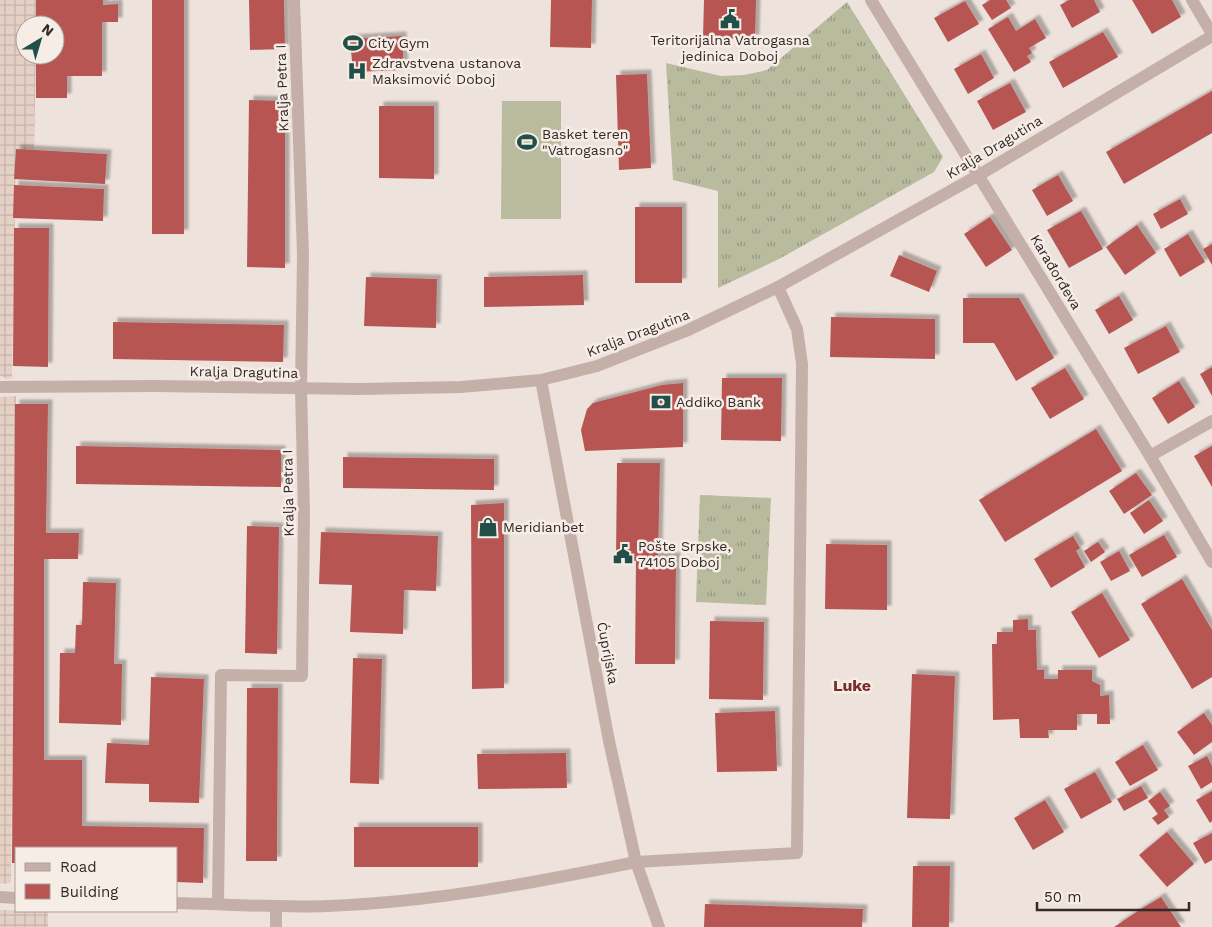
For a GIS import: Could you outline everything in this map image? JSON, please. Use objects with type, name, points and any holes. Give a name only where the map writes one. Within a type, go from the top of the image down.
[{"type":"street","name":"Kralja Petra I","points":[[218,904],[221,675],[302,676],[304,512],[301,389],[304,255],[294,0]]},
{"type":"street","name":"Karađorđeva","points":[[871,0],[1150,456],[1212,562]]},
{"type":"street","points":[[1192,0],[1212,35]]},
{"type":"street","name":"Kralja Dragutina","points":[[0,387],[155,386],[301,389],[461,387],[541,380],[597,366],[686,331],[778,287],[979,175],[1212,35]]},
{"type":"street","points":[[178,903],[328,906],[392,902],[496,889],[636,862],[797,853],[802,364],[797,329],[778,287]]},
{"type":"street","name":"Ćuprijska","points":[[541,380],[609,741],[636,862],[659,927]]},
{"type":"street","points":[[1150,456],[1212,422]]},
{"type":"street","points":[[0,898],[15,898]]},
{"type":"street","points":[[276,906],[276,927]]},
{"type":"green space","points":[[847,2],[943,157],[934,172],[779,259],[718,288],[718,191],[673,180],[666,63],[721,76],[744,75],[767,70]]},
{"type":"green space","points":[[502,101],[561,101],[561,219],[501,219]]},
{"type":"green space","points":[[700,495],[771,498],[766,605],[696,602]]},
{"type":"shaded area","points":[[0,0],[36,0],[36,15],[15,15],[15,65],[36,65],[34,150],[16,150],[12,378],[7,379],[0,376]]},
{"type":"shaded area","points":[[16,396],[11,883],[3,884],[0,883],[0,397]]},
{"type":"shaded area","points":[[0,910],[48,912],[48,927],[0,927]]},
{"type":"building","points":[[36,0],[103,0],[103,5],[118,4],[118,22],[102,22],[102,76],[67,76],[67,98],[36,98],[36,65],[65,65],[65,15],[36,15]]},
{"type":"building","points":[[152,0],[184,0],[184,234],[152,234]]},
{"type":"building","points":[[249,0],[284,0],[285,49],[250,50]]},
{"type":"building","points":[[551,0],[592,0],[591,48],[550,47]]},
{"type":"building","name":"Teritorijalna Vatrogasna jedinica Doboj","points":[[704,0],[756,0],[755,39],[703,38]]},
{"type":"building","points":[[990,0],[1006,0],[1011,8],[992,20],[982,5]]},
{"type":"building","points":[[1069,0],[1094,0],[1100,12],[1072,28],[1060,5]]},
{"type":"building","points":[[1132,0],[1172,0],[1181,17],[1152,34]]},
{"type":"building","points":[[965,1],[979,24],[948,42],[934,18]]},
{"type":"building","points":[[1008,17],[1016,31],[1035,19],[1046,38],[1029,48],[1032,53],[1027,56],[1031,62],[1014,72],[988,29]]},
{"type":"building","points":[[1103,32],[1118,57],[1063,88],[1049,62]]},
{"type":"building","points":[[402,36],[404,70],[353,72],[350,39]]},
{"type":"building","points":[[981,54],[994,78],[968,94],[954,69]]},
{"type":"building","points":[[647,74],[651,168],[619,170],[616,75]]},
{"type":"building","points":[[1010,83],[1026,112],[993,130],[977,101]]},
{"type":"building","points":[[1212,91],[1212,133],[1124,184],[1106,152]]},
{"type":"building","points":[[249,100],[285,101],[285,268],[247,267]]},
{"type":"building","points":[[379,106],[434,106],[434,179],[379,178]]},
{"type":"building","points":[[16,149],[107,154],[105,184],[14,179]]},
{"type":"building","points":[[1058,175],[1073,201],[1047,216],[1032,190]]},
{"type":"building","points":[[14,185],[104,189],[103,221],[13,218]]},
{"type":"building","points":[[1180,199],[1188,214],[1161,229],[1153,214]]},
{"type":"building","points":[[635,207],[682,207],[682,283],[635,283]]},
{"type":"building","points":[[1081,211],[1103,249],[1069,268],[1047,230]]},
{"type":"building","points":[[990,217],[1012,250],[986,267],[964,234]]},
{"type":"building","points":[[1137,225],[1156,253],[1125,275],[1106,247]]},
{"type":"building","points":[[14,228],[49,228],[48,367],[13,366]]},
{"type":"building","points":[[1188,234],[1205,262],[1180,277],[1164,249]]},
{"type":"building","points":[[1212,244],[1212,265],[1203,249]]},
{"type":"building","points":[[899,255],[937,271],[929,292],[890,276]]},
{"type":"building","points":[[583,275],[584,305],[484,307],[484,277]]},
{"type":"building","points":[[366,277],[437,279],[436,328],[364,326]]},
{"type":"building","points":[[1119,296],[1133,320],[1109,334],[1095,310]]},
{"type":"building","points":[[963,298],[1019,298],[1054,358],[1016,381],[994,343],[963,343]]},
{"type":"building","points":[[831,317],[935,319],[935,359],[830,357]]},
{"type":"building","points":[[113,322],[284,325],[283,362],[113,359]]},
{"type":"building","points":[[1166,326],[1180,352],[1138,374],[1124,348]]},
{"type":"building","points":[[1212,367],[1212,396],[1200,374]]},
{"type":"building","points":[[1065,368],[1084,399],[1050,419],[1031,388]]},
{"type":"building","points":[[722,378],[782,378],[781,441],[721,440]]},
{"type":"building","points":[[1179,381],[1195,407],[1168,424],[1152,398]]},
{"type":"building","points":[[683,383],[683,447],[585,451],[581,430],[587,409],[593,403],[662,385]]},
{"type":"building","points":[[15,404],[48,404],[46,533],[79,533],[78,559],[44,559],[44,760],[82,760],[82,826],[204,828],[203,883],[178,882],[178,847],[15,847],[15,863],[12,863]]},
{"type":"building","points":[[1096,429],[1122,471],[1005,542],[979,500]]},
{"type":"building","points":[[76,446],[281,450],[281,487],[76,484]]},
{"type":"building","points":[[1212,446],[1212,487],[1194,456]]},
{"type":"building","points":[[343,457],[494,459],[494,490],[343,488]]},
{"type":"building","points":[[617,463],[660,463],[658,556],[676,557],[675,664],[635,664],[636,561],[616,560]]},
{"type":"building","points":[[1136,473],[1152,495],[1124,514],[1109,491]]},
{"type":"building","points":[[1149,500],[1163,521],[1144,534],[1130,513]]},
{"type":"building","points":[[504,503],[504,688],[472,689],[471,505]]},
{"type":"building","points":[[247,526],[279,527],[277,654],[245,653]]},
{"type":"building","points":[[321,532],[438,536],[436,591],[404,590],[403,634],[350,632],[352,585],[319,584]]},
{"type":"building","points":[[1164,535],[1177,557],[1142,577],[1129,555]]},
{"type":"building","points":[[1073,536],[1080,548],[1076,551],[1085,567],[1051,588],[1034,559]]},
{"type":"building","points":[[1098,542],[1105,552],[1091,562],[1084,551]]},
{"type":"building","points":[[826,544],[887,545],[887,610],[825,609]]},
{"type":"building","points":[[1119,551],[1130,571],[1111,581],[1100,562]]},
{"type":"building","points":[[1182,579],[1212,630],[1212,677],[1192,689],[1141,604]]},
{"type":"building","points":[[83,582],[116,583],[114,664],[122,664],[121,725],[59,723],[60,653],[75,653],[76,625],[82,625]]},
{"type":"building","points":[[1102,593],[1130,640],[1099,658],[1071,612]]},
{"type":"building","points":[[1028,619],[1028,630],[1036,630],[1037,670],[1044,670],[1044,679],[1058,679],[1058,670],[1092,670],[1092,681],[1100,685],[1100,696],[1109,695],[1110,724],[1097,724],[1097,714],[1077,714],[1077,730],[1048,730],[1049,738],[1020,738],[1019,719],[993,720],[992,644],[997,644],[997,632],[1013,632],[1013,620]]},
{"type":"building","points":[[710,621],[764,622],[763,700],[709,699]]},
{"type":"building","points":[[353,658],[382,659],[379,784],[350,783]]},
{"type":"building","points":[[912,674],[955,676],[950,819],[907,818]]},
{"type":"building","points":[[151,677],[204,679],[199,803],[149,802],[149,784],[105,783],[107,743],[149,745]]},
{"type":"building","points":[[247,688],[278,688],[277,861],[246,861]]},
{"type":"building","points":[[775,711],[777,771],[717,772],[715,713]]},
{"type":"building","points":[[1204,713],[1212,725],[1212,742],[1194,755],[1177,732]]},
{"type":"building","points":[[1143,745],[1158,770],[1130,786],[1115,762]]},
{"type":"building","points":[[566,753],[567,788],[478,789],[477,754]]},
{"type":"building","points":[[1207,756],[1212,766],[1212,782],[1201,789],[1188,766]]},
{"type":"building","points":[[1095,772],[1112,802],[1081,819],[1064,789]]},
{"type":"building","points":[[1141,786],[1148,798],[1124,811],[1117,799]]},
{"type":"building","points":[[1212,791],[1212,821],[1210,823],[1196,800]]},
{"type":"building","points":[[1160,792],[1170,806],[1164,810],[1169,817],[1158,825],[1152,818],[1158,814],[1148,801]]},
{"type":"building","points":[[1045,800],[1064,832],[1033,850],[1014,818]]},
{"type":"building","points":[[354,827],[478,827],[478,867],[354,867]]},
{"type":"building","points":[[1167,832],[1194,864],[1167,887],[1139,855]]},
{"type":"building","points":[[1212,833],[1212,860],[1205,864],[1193,843]]},
{"type":"building","points":[[913,866],[950,866],[949,927],[912,927]]},
{"type":"building","points":[[1161,897],[1181,927],[1114,927],[1141,909]]},
{"type":"building","points":[[705,904],[863,909],[862,927],[704,927]]},
{"type":"place","name":"Teritorijalna Vatrogasna jedinica Doboj","points":[[730,19]]},
{"type":"place","name":"City Gym","points":[[353,43]]},
{"type":"place","name":"Zdravstvena ustanova Maksimović Doboj","points":[[357,71]]},
{"type":"place","name":"Basket teren \"Vatrogasno\"","points":[[527,142]]},
{"type":"place","name":"Addiko Bank","points":[[661,402]]},
{"type":"place","name":"Meridianbet","points":[[488,527]]},
{"type":"place","name":"Pošte Srpske, 74105 Doboj","points":[[623,554]]},
{"type":"district","name":"Luke","points":[[852,685]]}]
